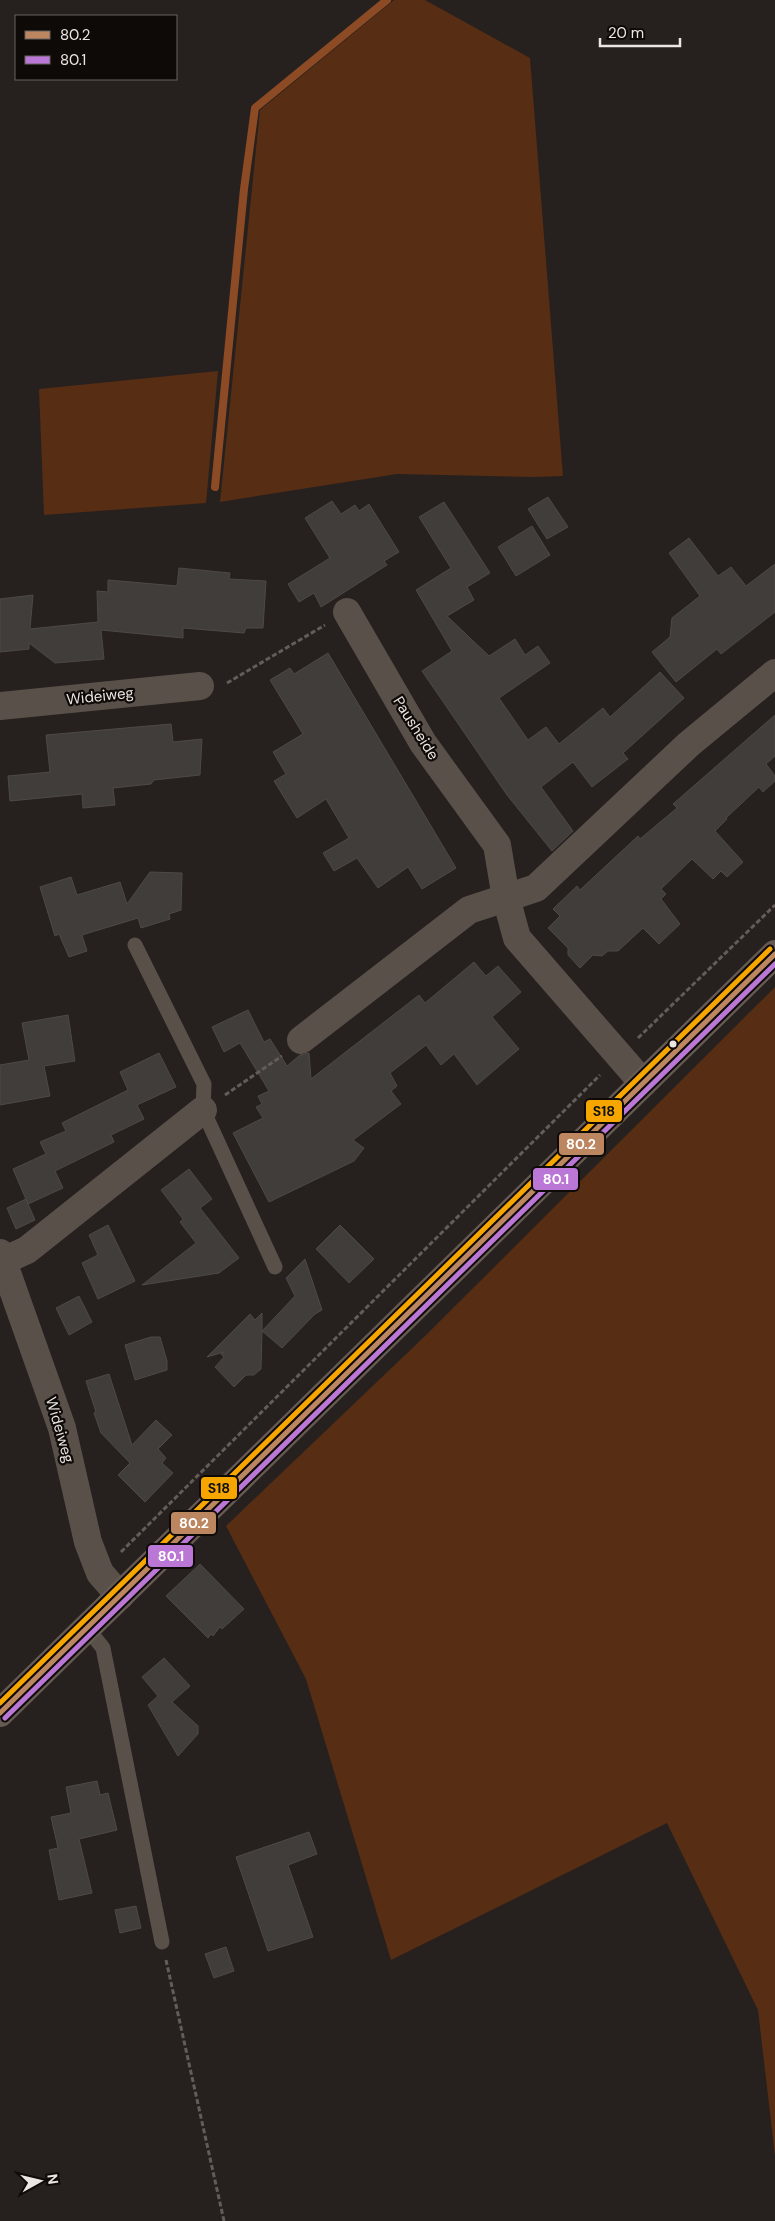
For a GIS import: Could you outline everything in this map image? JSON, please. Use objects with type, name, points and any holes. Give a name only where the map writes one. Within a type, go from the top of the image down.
[{"type":"main road","points":[[0,1713],[775,954]]},
{"type":"street","name":"Pausheide","points":[[347,612],[423,743],[497,845],[506,898],[516,938],[643,1083]]},
{"type":"street","points":[[301,1040],[469,910],[536,888],[689,744],[775,673]]},
{"type":"street","name":"Wideiweg","points":[[0,706],[200,686]]},
{"type":"street","name":"Wideiweg","points":[[120,1596],[100,1573],[88,1542],[62,1428],[1,1257],[27,1250],[203,1110]]},
{"type":"lane","points":[[135,945],[204,1084],[203,1110],[275,1267]]},
{"type":"lane","points":[[87,1628],[103,1648],[162,1942]]},
{"type":"path","points":[[200,686],[222,686],[347,612]]},
{"type":"path","points":[[100,1573],[619,1056],[775,905]]},
{"type":"path","points":[[203,1110],[284,1055],[301,1040]]},
{"type":"path","points":[[162,1942],[224,2221]]},
{"type":"shaded area","points":[[394,0],[425,0],[530,58],[563,476],[397,474],[220,502],[260,110]]},
{"type":"shaded area","points":[[218,371],[206,503],[44,515],[39,389]]},
{"type":"shaded area","points":[[775,987],[775,2156],[758,2010],[667,1823],[391,1960],[306,1679],[226,1526],[425,1336]]},
{"type":"building","points":[[548,497],[568,527],[547,539],[528,509]]},
{"type":"building","points":[[332,501],[341,514],[355,505],[359,511],[369,504],[399,552],[384,561],[387,565],[321,607],[314,593],[299,602],[288,584],[330,558],[305,518]]},
{"type":"building","points":[[444,502],[490,573],[467,587],[474,600],[447,616],[489,656],[515,639],[525,655],[538,646],[550,663],[499,698],[528,740],[546,727],[559,744],[603,708],[610,717],[660,672],[684,698],[623,753],[628,759],[592,787],[573,762],[541,787],[573,831],[552,851],[507,795],[422,671],[452,651],[416,590],[451,568],[419,517]]},
{"type":"building","points":[[532,526],[550,555],[516,576],[498,547]]},
{"type":"building","points":[[689,538],[718,576],[731,567],[746,586],[775,564],[775,612],[721,654],[717,649],[676,682],[652,652],[670,637],[672,618],[700,596],[669,553]]},
{"type":"building","points":[[179,568],[230,573],[229,579],[266,581],[263,628],[246,628],[244,633],[183,628],[183,638],[101,630],[104,659],[55,663],[29,643],[29,649],[0,652],[0,599],[33,595],[30,629],[98,622],[97,591],[108,592],[108,580],[177,586]]},
{"type":"building","points":[[328,653],[456,868],[422,889],[408,867],[378,888],[357,858],[334,871],[323,853],[349,838],[326,799],[297,818],[274,781],[286,774],[273,752],[303,734],[270,680],[290,668],[294,674]]},
{"type":"building","points":[[775,715],[775,756],[766,764],[775,776],[775,781],[763,792],[759,787],[715,831],[743,862],[727,877],[721,871],[713,879],[692,859],[661,889],[666,894],[661,899],[680,924],[659,944],[643,928],[618,951],[608,951],[602,956],[593,955],[580,968],[568,955],[568,948],[548,928],[560,916],[553,909],[577,886],[580,890],[638,836],[640,839],[677,808],[673,804]]},
{"type":"building","points":[[171,724],[173,742],[202,739],[200,775],[154,780],[151,784],[113,788],[115,805],[83,808],[82,794],[10,801],[8,776],[50,772],[46,735]]},
{"type":"building","points":[[150,872],[182,873],[181,910],[169,914],[170,919],[141,928],[138,918],[82,935],[87,951],[69,957],[59,934],[55,936],[40,887],[71,877],[77,895],[120,882],[127,904]]},
{"type":"building","points":[[474,962],[486,976],[498,966],[521,992],[492,1017],[519,1049],[477,1085],[454,1054],[441,1065],[426,1045],[390,1073],[397,1086],[391,1091],[401,1104],[353,1140],[364,1148],[354,1161],[269,1202],[233,1133],[263,1118],[256,1107],[262,1104],[258,1096],[269,1091],[240,1043],[224,1052],[212,1027],[248,1010],[264,1042],[270,1039],[287,1066],[300,1055],[309,1053],[311,1079],[419,995],[425,1003]]},
{"type":"building","points":[[68,1015],[75,1061],[44,1066],[50,1096],[0,1105],[0,1065],[29,1060],[22,1023]]},
{"type":"building","points":[[159,1053],[176,1087],[137,1105],[144,1119],[111,1135],[114,1142],[55,1171],[63,1188],[28,1204],[13,1169],[46,1154],[40,1142],[66,1131],[62,1123],[128,1090],[120,1072]]},
{"type":"building","points":[[189,1169],[212,1199],[200,1208],[239,1258],[219,1273],[142,1285],[196,1243],[180,1222],[183,1219],[161,1190]]},
{"type":"building","points":[[26,1199],[35,1220],[16,1229],[7,1208]]},
{"type":"building","points":[[108,1225],[135,1281],[98,1299],[82,1263],[98,1255],[89,1235]]},
{"type":"building","points":[[340,1225],[374,1259],[349,1283],[316,1249]]},
{"type":"building","points":[[305,1259],[322,1310],[315,1314],[282,1348],[262,1331],[295,1296],[286,1278]]},
{"type":"building","points":[[79,1296],[92,1322],[69,1335],[56,1308]]},
{"type":"building","points":[[262,1313],[261,1369],[254,1375],[246,1375],[234,1387],[215,1367],[224,1357],[221,1354],[224,1352],[207,1357],[250,1314],[255,1320]]},
{"type":"building","points":[[151,1337],[160,1337],[167,1361],[167,1370],[135,1380],[125,1345]]},
{"type":"building","points":[[109,1374],[132,1445],[156,1420],[172,1435],[158,1449],[166,1458],[162,1463],[173,1473],[145,1502],[118,1475],[130,1463],[101,1433],[94,1413],[96,1412],[86,1381]]},
{"type":"building","points":[[200,1564],[244,1609],[222,1629],[220,1627],[213,1636],[211,1634],[208,1638],[166,1596]]},
{"type":"building","points":[[164,1658],[190,1686],[172,1702],[198,1726],[198,1734],[178,1756],[148,1705],[158,1696],[142,1677]]},
{"type":"building","points":[[97,1781],[100,1795],[108,1793],[117,1830],[79,1839],[92,1893],[59,1900],[49,1850],[58,1848],[51,1817],[71,1813],[66,1787]]},
{"type":"building","points":[[309,1832],[317,1854],[288,1865],[313,1937],[268,1951],[236,1857]]},
{"type":"building","points":[[136,1906],[141,1928],[120,1933],[115,1910]]},
{"type":"building","points":[[226,1947],[234,1971],[214,1978],[205,1954]]},
{"type":"waterway","points":[[215,487],[244,189],[255,108],[387,0]]},
{"type":"transit line","name":"S18","points":[[0,1703],[770,949]]},
{"type":"transit line","name":"80.2","points":[[0,1713],[775,954]]},
{"type":"transit line","name":"80.1","points":[[5,1718],[775,964]]}]
